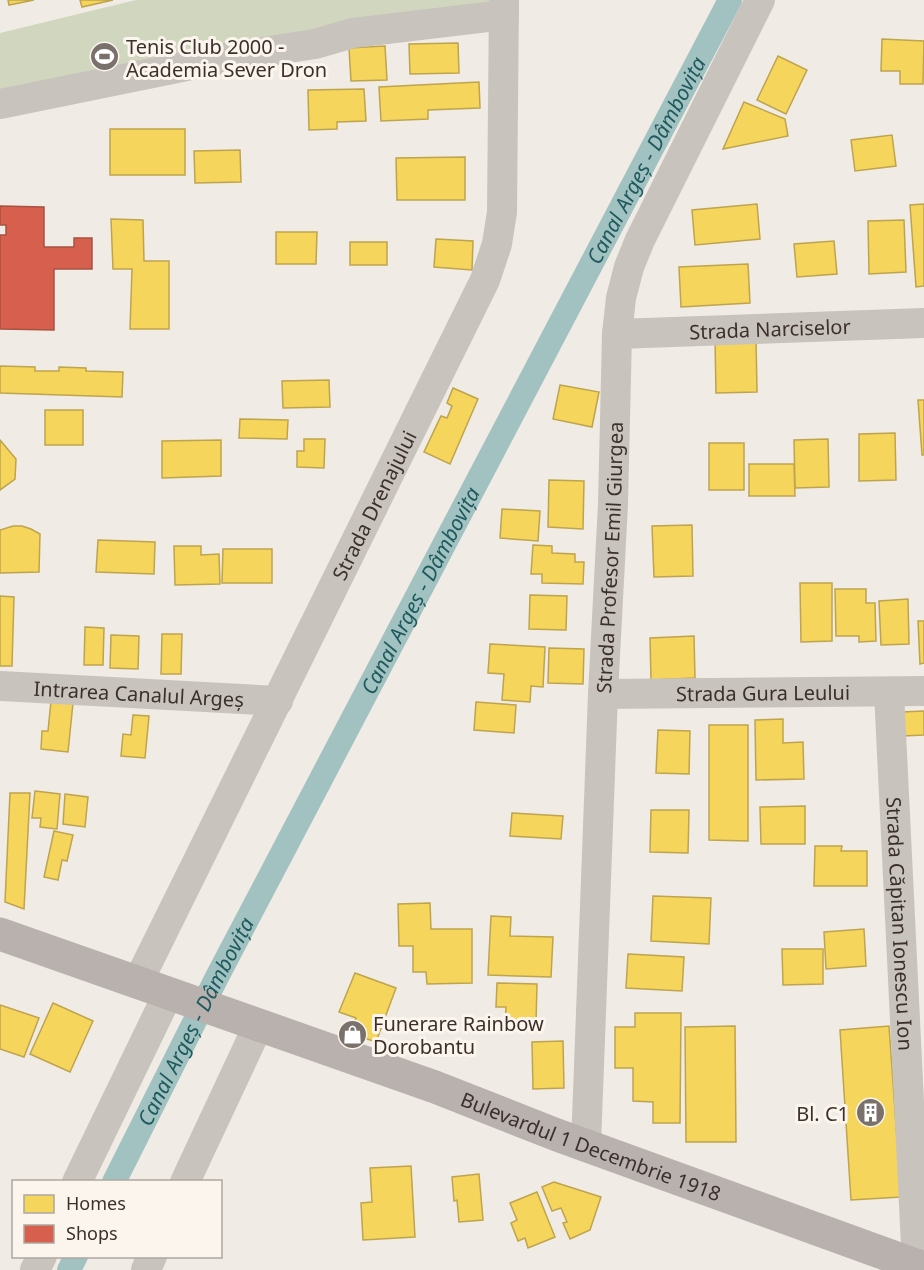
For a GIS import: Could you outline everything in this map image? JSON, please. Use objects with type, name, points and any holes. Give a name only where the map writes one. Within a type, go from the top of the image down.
[{"type":"main road","name":"Bulevardul 1 Decembrie 1918","points":[[0,934],[435,1087],[586,1145],[921,1267]]},
{"type":"street","name":"Strada Profesor Emil Giurgea","points":[[586,1145],[603,694],[613,504],[617,334],[621,298],[629,267],[640,240],[760,0]]},
{"type":"street","points":[[0,104],[231,57],[315,44],[353,33],[504,7]]},
{"type":"street","name":"Strada Drenajului","points":[[78,1180],[153,988],[278,700],[485,280],[497,244],[502,212],[504,7]]},
{"type":"street","name":"Strada Narciselor","points":[[617,334],[924,323]]},
{"type":"street","name":"Intrarea Canalul Argeș","points":[[1,686],[278,700]]},
{"type":"street","name":"Strada Gura Leului","points":[[603,694],[924,691]]},
{"type":"street","name":"Strada Căpitan Ionescu Ion","points":[[889,692],[921,1267]]},
{"type":"street","points":[[187,1180],[258,1026]]},
{"type":"green space","name":"Tenis Club 2000 - Academia Sever Dron","points":[[136,0],[490,0],[491,10],[0,111],[0,33]]},
{"type":"building: Homes","points":[[8,0],[34,0],[9,5]]},
{"type":"building: Homes","points":[[80,0],[113,0],[82,7]]},
{"type":"building: Homes","points":[[882,39],[924,41],[923,84],[900,84],[900,71],[881,71]]},
{"type":"building: Homes","points":[[458,43],[459,73],[410,74],[409,44]]},
{"type":"building: Homes","points":[[385,46],[387,80],[351,81],[349,48]]},
{"type":"building: Homes","points":[[778,56],[807,70],[786,114],[757,100]]},
{"type":"building: Homes","points":[[479,82],[480,108],[428,110],[428,119],[381,121],[379,87]]},
{"type":"building: Homes","points":[[364,89],[366,121],[337,122],[337,129],[309,130],[308,90]]},
{"type":"building: Homes","points":[[744,102],[785,119],[788,136],[723,149]]},
{"type":"building: Homes","points":[[110,129],[185,129],[185,175],[110,175]]},
{"type":"building: Homes","points":[[892,135],[896,166],[855,171],[851,140]]},
{"type":"building: Homes","points":[[240,150],[241,182],[195,183],[194,151]]},
{"type":"building: Homes","points":[[465,157],[465,200],[397,200],[396,158]]},
{"type":"building: Homes","points":[[757,204],[760,239],[695,245],[692,210]]},
{"type":"building: Homes","points":[[924,204],[924,286],[916,287],[910,205]]},
{"type":"building: Homes","points":[[111,219],[143,220],[144,261],[169,261],[169,329],[130,329],[132,269],[113,269]]},
{"type":"building: Homes","points":[[904,220],[906,272],[869,274],[868,221]]},
{"type":"building: Homes","points":[[276,232],[317,232],[316,264],[276,264]]},
{"type":"building: Homes","points":[[436,239],[473,241],[472,270],[434,267]]},
{"type":"building: Homes","points":[[834,241],[837,274],[797,277],[794,244]]},
{"type":"building: Homes","points":[[350,242],[387,242],[387,265],[350,265]]},
{"type":"building: Homes","points":[[748,264],[750,303],[681,307],[679,267]]},
{"type":"building: Homes","points":[[756,339],[757,392],[716,393],[715,340]]},
{"type":"building: Homes","points":[[0,366],[35,367],[35,371],[59,371],[59,367],[86,368],[86,371],[123,372],[122,397],[0,393]]},
{"type":"building: Homes","points":[[329,380],[330,407],[283,408],[282,381]]},
{"type":"building: Homes","points":[[560,385],[599,392],[592,427],[553,419]]},
{"type":"building: Homes","points":[[453,388],[478,399],[450,464],[424,452],[441,416],[447,418],[452,406],[447,403]]},
{"type":"building: Homes","points":[[918,400],[924,400],[924,455],[922,455]]},
{"type":"building: Homes","points":[[45,410],[83,410],[83,445],[45,445]]},
{"type":"building: Homes","points":[[240,419],[288,420],[287,439],[239,438]]},
{"type":"building: Homes","points":[[895,433],[896,480],[859,481],[859,434]]},
{"type":"building: Homes","points":[[304,439],[325,439],[324,468],[297,467],[297,451],[304,451]]},
{"type":"building: Homes","points":[[828,439],[829,487],[795,488],[794,440]]},
{"type":"building: Homes","points":[[0,440],[16,459],[15,479],[0,490]]},
{"type":"building: Homes","points":[[221,440],[221,476],[162,478],[162,441]]},
{"type":"building: Homes","points":[[709,443],[744,443],[744,490],[709,490]]},
{"type":"building: Homes","points":[[749,464],[794,464],[795,496],[749,496]]},
{"type":"building: Homes","points":[[549,480],[584,481],[583,529],[548,527]]},
{"type":"building: Homes","points":[[502,509],[540,511],[538,541],[500,538]]},
{"type":"building: Homes","points":[[692,525],[693,576],[654,577],[652,526]]},
{"type":"building: Homes","points":[[22,526],[40,534],[39,572],[0,573],[0,530]]},
{"type":"building: Homes","points":[[98,540],[155,542],[154,574],[96,572]]},
{"type":"building: Homes","points":[[533,545],[552,546],[552,553],[575,554],[575,562],[584,562],[583,584],[542,583],[542,574],[531,574]]},
{"type":"building: Homes","points":[[174,546],[201,546],[201,555],[219,554],[220,584],[175,585]]},
{"type":"building: Homes","points":[[223,549],[272,549],[272,583],[222,583]]},
{"type":"building: Homes","points":[[800,583],[832,583],[832,641],[801,642]]},
{"type":"building: Homes","points":[[835,589],[866,589],[866,603],[875,603],[876,641],[859,642],[859,636],[836,636]]},
{"type":"building: Homes","points":[[530,595],[567,596],[566,630],[529,629]]},
{"type":"building: Homes","points":[[0,596],[14,597],[12,666],[0,666]]},
{"type":"building: Homes","points":[[908,599],[909,644],[881,645],[879,601]]},
{"type":"building: Homes","points":[[918,621],[924,621],[924,663],[920,664]]},
{"type":"building: Homes","points":[[85,627],[104,628],[103,665],[84,665]]},
{"type":"building: Homes","points":[[162,634],[182,634],[181,674],[161,674]]},
{"type":"building: Homes","points":[[111,635],[139,636],[138,669],[110,668]]},
{"type":"building: Homes","points":[[694,636],[695,678],[651,680],[650,638]]},
{"type":"building: Homes","points":[[490,644],[545,647],[543,687],[531,686],[530,702],[502,700],[504,674],[488,673]]},
{"type":"building: Homes","points":[[549,648],[584,649],[583,684],[548,683]]},
{"type":"building: Homes","points":[[51,701],[73,703],[68,752],[41,749],[42,731],[48,731]]},
{"type":"building: Homes","points":[[476,702],[516,705],[514,733],[474,730]]},
{"type":"building: Homes","points":[[924,711],[924,735],[903,736],[902,712]]},
{"type":"building: Homes","points":[[133,715],[149,716],[145,758],[121,756],[123,734],[131,735]]},
{"type":"building: Homes","points":[[783,719],[783,743],[803,742],[804,779],[756,780],[755,720]]},
{"type":"building: Homes","points":[[709,725],[748,725],[748,841],[709,840]]},
{"type":"building: Homes","points":[[658,730],[690,731],[689,774],[656,773]]},
{"type":"building: Homes","points":[[35,791],[60,794],[57,829],[40,827],[41,818],[32,818]]},
{"type":"building: Homes","points":[[10,793],[30,793],[24,909],[5,902]]},
{"type":"building: Homes","points":[[65,794],[88,797],[85,827],[63,824]]},
{"type":"building: Homes","points":[[805,806],[805,844],[761,844],[760,807]]},
{"type":"building: Homes","points":[[651,810],[689,810],[688,853],[650,852]]},
{"type":"building: Homes","points":[[512,813],[563,816],[561,839],[510,836]]},
{"type":"building: Homes","points":[[54,831],[73,835],[67,861],[62,860],[58,880],[44,877]]},
{"type":"building: Homes","points":[[815,846],[842,846],[841,851],[867,851],[867,886],[814,886]]},
{"type":"building: Homes","points":[[653,896],[711,898],[709,944],[651,941]]},
{"type":"building: Homes","points":[[430,903],[431,929],[472,929],[472,983],[427,984],[426,972],[413,972],[413,946],[399,946],[398,904]]},
{"type":"building: Homes","points":[[491,916],[511,917],[510,936],[553,937],[551,977],[488,975]]},
{"type":"building: Homes","points":[[864,929],[866,966],[826,969],[824,932]]},
{"type":"building: Homes","points":[[782,949],[823,949],[823,984],[783,985]]},
{"type":"building: Homes","points":[[628,954],[684,957],[682,991],[626,988]]},
{"type":"building: Homes","points":[[355,973],[396,988],[376,1042],[350,1033],[356,1018],[339,1012]]},
{"type":"building: Homes","points":[[497,983],[537,984],[536,1023],[505,1022],[506,1007],[496,1007]]},
{"type":"building: Homes","points":[[53,1003],[93,1021],[70,1072],[30,1054]]},
{"type":"building: Homes","points":[[0,1005],[39,1018],[24,1057],[0,1049]]},
{"type":"building: Homes","points":[[635,1013],[681,1013],[680,1123],[653,1123],[653,1102],[633,1101],[633,1068],[615,1068],[615,1027],[635,1027]]},
{"type":"building: Homes","points":[[735,1026],[736,1142],[686,1142],[685,1027]]},
{"type":"building: Homes","name":"Bl. C1","points":[[889,1026],[901,1197],[851,1200],[840,1030]]},
{"type":"building: Homes","points":[[563,1041],[564,1088],[533,1089],[532,1042]]},
{"type":"building: Homes","points":[[411,1166],[415,1237],[363,1240],[361,1203],[372,1202],[370,1168]]},
{"type":"building: Homes","points":[[479,1174],[483,1220],[459,1222],[452,1177]]},
{"type":"building: Homes","points":[[554,1182],[601,1197],[590,1230],[570,1239],[563,1223],[567,1222],[561,1208],[552,1211],[542,1187]]},
{"type":"building: Homes","points":[[537,1192],[555,1237],[528,1248],[525,1238],[518,1241],[511,1223],[517,1220],[510,1203]]},
{"type":"building: Shops","points":[[0,206],[44,207],[44,247],[74,247],[74,238],[92,238],[92,269],[54,269],[54,330],[0,329],[0,235],[6,235],[6,225],[0,225]]},
{"type":"waterway","name":"Canal Argeș - Dâmbovița","points":[[115,1180],[217,977],[730,0]]},
{"type":"waterway","name":"Canal Argeș - Dâmbovița","points":[[69,1270],[75,1258]]},
{"type":"place","name":"Tenis Club 2000 - Academia Sever Dron","points":[[105,57]]},
{"type":"place","name":"Funerare Rainbow Dorobantu","points":[[352,1034]]},
{"type":"place","name":"Bl. C1","points":[[870,1113]]}]
